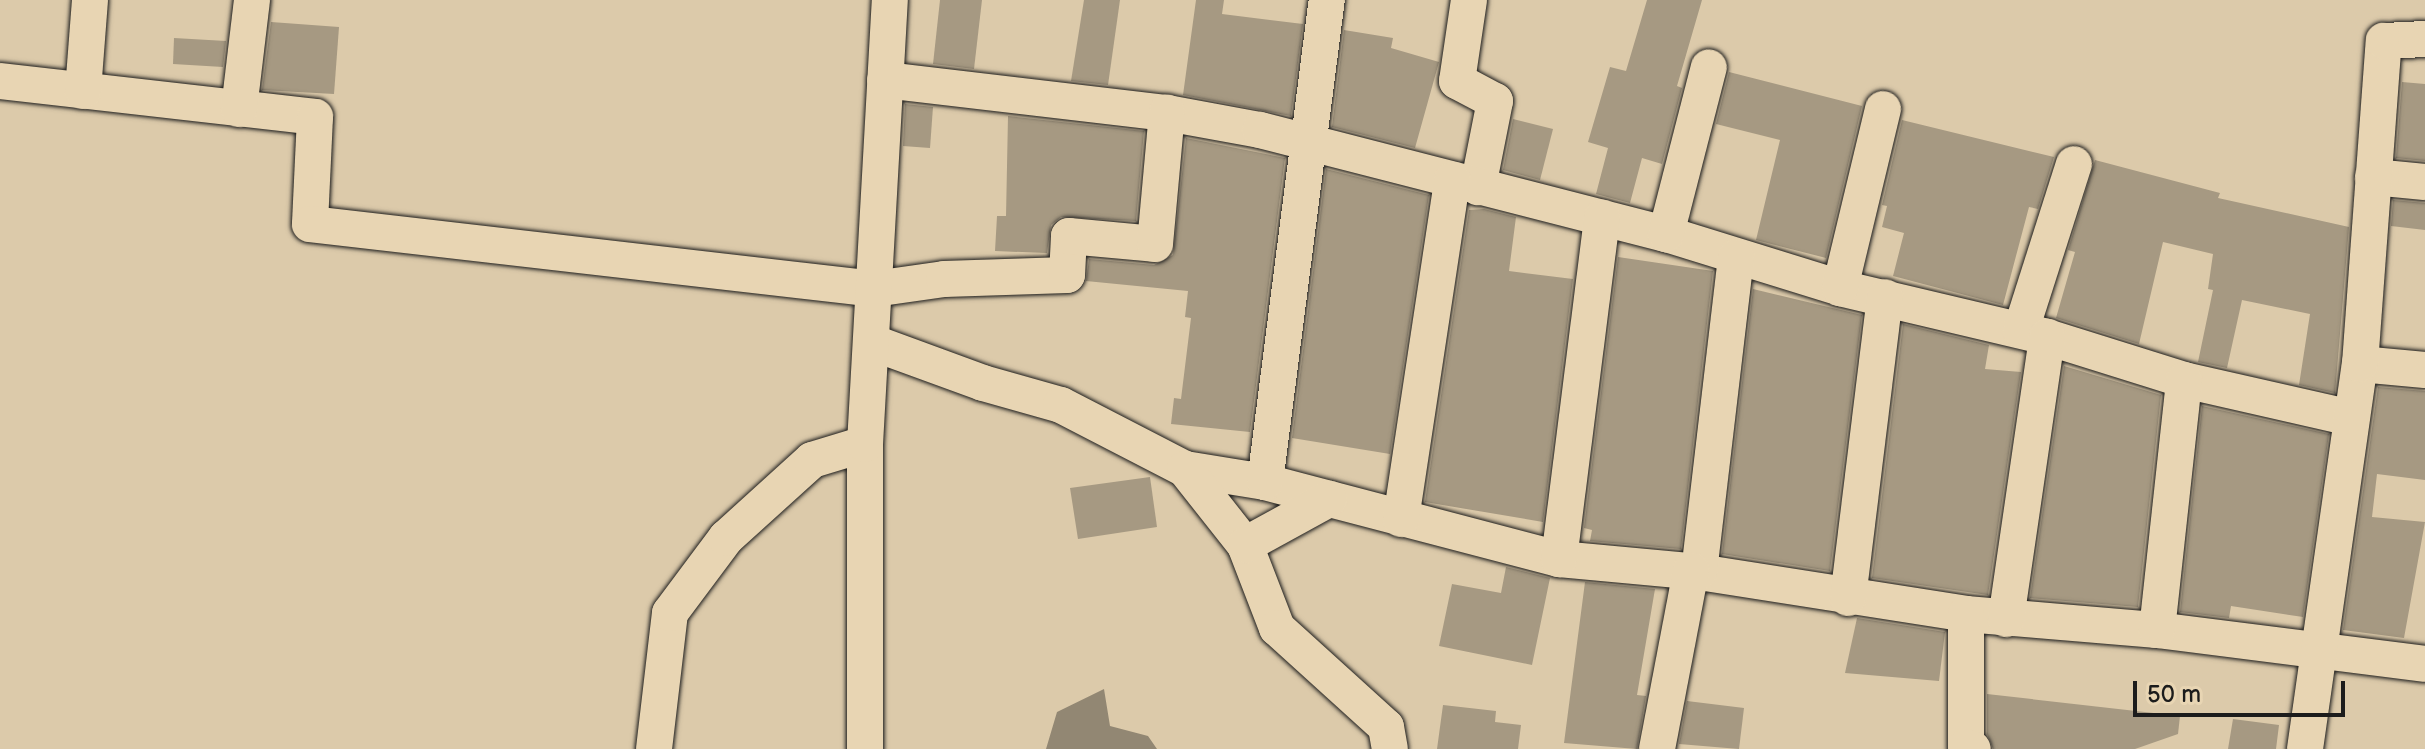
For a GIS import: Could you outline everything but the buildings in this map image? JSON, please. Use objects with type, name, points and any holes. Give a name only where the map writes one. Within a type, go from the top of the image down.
[{"type":"street","points":[[83,91],[90,0]]},
{"type":"street","points":[[239,109],[252,0]]},
{"type":"street","points":[[865,749],[865,444],[890,0]]},
{"type":"street","points":[[1265,482],[1305,142],[1327,0]]},
{"type":"street","points":[[1401,519],[1465,183],[1495,101],[1457,81],[1469,0]]},
{"type":"street","points":[[2305,749],[2360,364],[2384,41],[2425,39]]},
{"type":"street","points":[[1666,234],[1709,67]]},
{"type":"street","points":[[885,80],[1167,113],[1305,142],[1666,234],[1840,288],[2034,334],[2184,380],[2351,418]]},
{"type":"street","points":[[0,81],[315,117],[310,224],[874,289],[944,279],[1067,275],[1069,236],[1155,244],[1167,113]]},
{"type":"street","points":[[1840,288],[1883,109]]},
{"type":"street","points":[[2006,619],[2034,334],[2074,164]]},
{"type":"street","points":[[2373,177],[2425,182]]},
{"type":"street","points":[[1559,559],[1602,218]]},
{"type":"street","points":[[1657,749],[1695,571],[1736,257]]},
{"type":"street","points":[[1848,598],[1885,297]]},
{"type":"street","points":[[871,342],[983,383],[1061,405],[1185,469],[1265,482],[1559,559],[1695,571],[1848,598],[2006,619],[2157,630],[2318,654],[2425,664]]},
{"type":"street","points":[[2360,364],[2425,370]]},
{"type":"street","points":[[2157,630],[2184,380]]},
{"type":"street","points":[[654,749],[670,613],[726,538],[812,460],[865,444]]},
{"type":"street","points":[[1185,469],[1245,545],[1277,628],[1386,727],[1390,749]]},
{"type":"street","points":[[1245,545],[1329,499]]},
{"type":"street","points":[[1966,614],[1966,747],[1973,749]]},
{"type":"shaded area","points":[[1104,689],[1110,726],[1148,736],[1157,749],[1046,749],[1057,712]]}]
